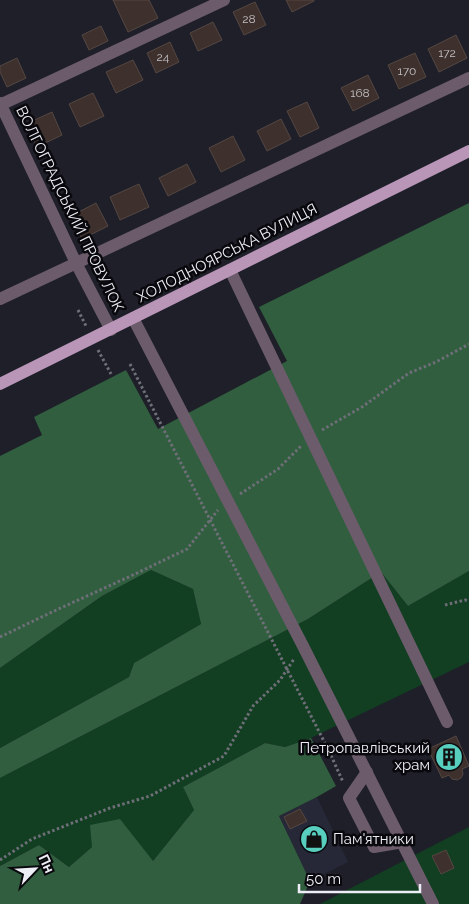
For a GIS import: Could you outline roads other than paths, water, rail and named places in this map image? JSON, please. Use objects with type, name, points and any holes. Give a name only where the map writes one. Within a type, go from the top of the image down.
[{"type":"main road","name":"ХОЛОДНОЯРСЬКА ВУЛИЦЯ","points":[[0,384],[469,151]]},
{"type":"street","points":[[0,104],[224,0]]},
{"type":"street","points":[[0,299],[469,78]]},
{"type":"street","name":"ВОЛГОГРАДСЬКИЙ ПРОВУЛОК","points":[[0,104],[76,263],[111,330]]},
{"type":"street","points":[[230,270],[446,722]]},
{"type":"street","points":[[133,318],[303,646],[433,904]]},
{"type":"street","points":[[367,772],[349,798],[374,847],[403,842]]},
{"type":"place","name":"Петропавлівський храм","points":[[449,757]]},
{"type":"place","name":"Пам'ятники","points":[[314,839]]}]
